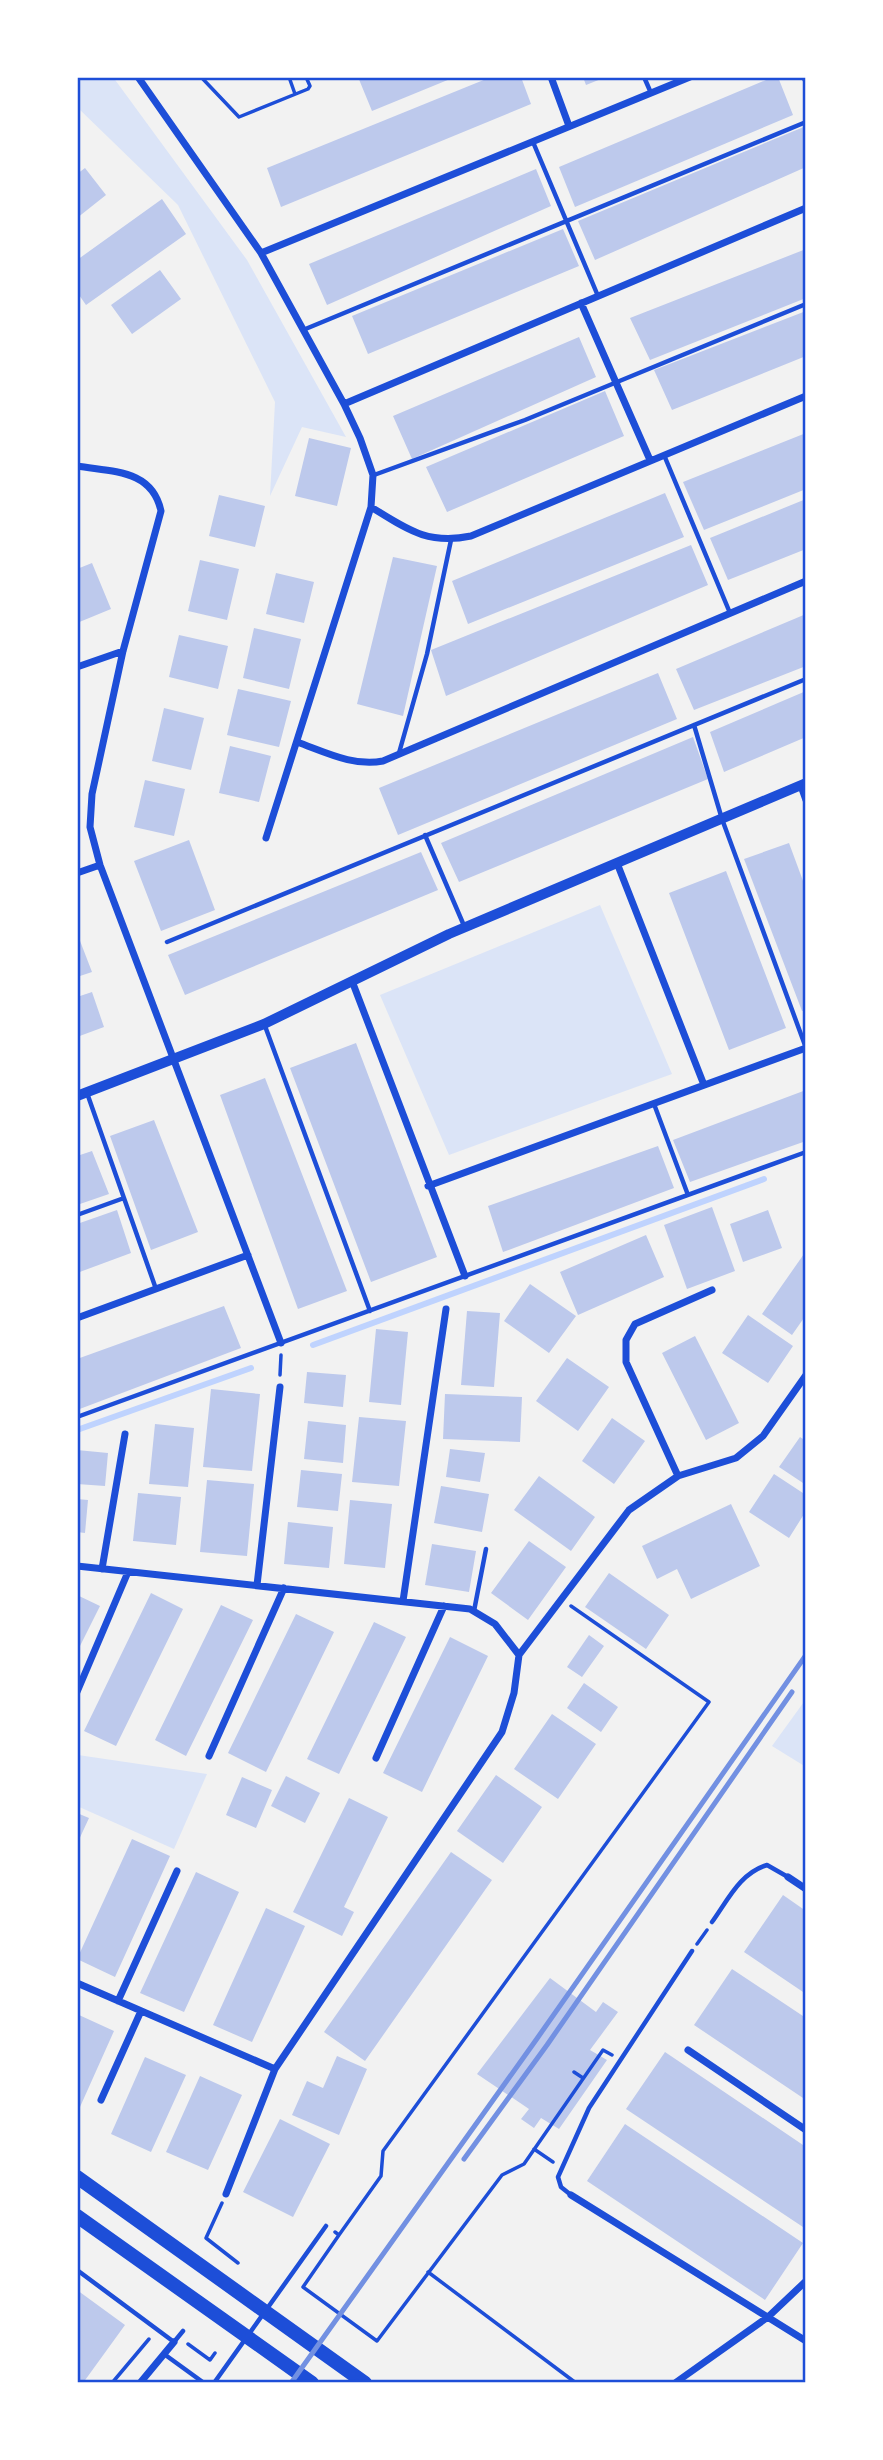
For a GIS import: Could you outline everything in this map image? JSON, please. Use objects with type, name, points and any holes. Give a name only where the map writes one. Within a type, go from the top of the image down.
[{"type":"main road","points":[[77,2177],[365,2383]]},
{"type":"main road","points":[[77,2216],[312,2383]]},
{"type":"street","points":[[138,77],[261,253],[344,404],[373,475],[371,507],[266,838]]},
{"type":"street","points":[[551,77],[569,126]]},
{"type":"street","points":[[261,253],[690,77]]},
{"type":"street","points":[[344,404],[806,208]]},
{"type":"street","points":[[581,303],[650,460]]},
{"type":"street","points":[[371,507],[411,532],[435,539],[451,540],[471,536],[806,396]]},
{"type":"street","points":[[77,466],[137,477],[153,492],[161,511],[122,651],[89,813],[90,827],[100,864],[281,1343]]},
{"type":"street","points":[[297,742],[354,762],[369,764],[806,581]]},
{"type":"street","points":[[77,667],[122,651]]},
{"type":"street","points":[[82,1094],[264,1024],[465,928],[803,785],[806,800]]},
{"type":"street","points":[[617,863],[704,1085]]},
{"type":"street","points":[[77,873],[100,864]]},
{"type":"street","points":[[352,981],[465,1276]]},
{"type":"street","points":[[429,1186],[806,1048]]},
{"type":"street","points":[[77,1318],[248,1255]]},
{"type":"street","points":[[678,1476],[626,1362],[626,1340],[635,1324],[712,1290]]},
{"type":"street","points":[[402,1601],[446,1309]]},
{"type":"street","points":[[226,2193],[275,2069],[502,1732],[514,1693],[519,1655],[629,1510],[678,1476],[736,1458],[763,1436],[806,1374]]},
{"type":"street","points":[[257,1585],[280,1387]]},
{"type":"street","points":[[102,1569],[125,1434]]},
{"type":"street","points":[[77,1566],[474,1611],[495,1624],[519,1655]]},
{"type":"street","points":[[77,1692],[128,1572]]},
{"type":"street","points":[[209,1756],[284,1588]]},
{"type":"street","points":[[376,1758],[444,1606]]},
{"type":"street","points":[[118,2001],[177,1871]]},
{"type":"street","points":[[788,1877],[806,1889]]},
{"type":"street","points":[[77,1983],[275,2069]]},
{"type":"street","points":[[101,2100],[141,2011]]},
{"type":"street","points":[[688,2050],[806,2130]]},
{"type":"street","points":[[571,2194],[806,2340]]},
{"type":"street","points":[[675,2383],[768,2317],[806,2281]]},
{"type":"street","points":[[140,2383],[174,2342]]},
{"type":"lane","points":[[644,77],[651,93]]},
{"type":"lane","points":[[303,330],[806,122]]},
{"type":"lane","points":[[533,141],[598,296]]},
{"type":"lane","points":[[373,475],[524,420],[806,304]]},
{"type":"lane","points":[[663,454],[730,613]]},
{"type":"lane","points":[[398,754],[427,654],[451,540]]},
{"type":"lane","points":[[167,942],[806,679]]},
{"type":"lane","points":[[694,725],[722,819],[806,1048]]},
{"type":"lane","points":[[425,835],[465,928]]},
{"type":"lane","points":[[264,1024],[370,1311]]},
{"type":"lane","points":[[82,1094],[124,1198],[156,1289]]},
{"type":"lane","points":[[654,1103],[688,1195]]},
{"type":"lane","points":[[77,1417],[806,1152]]},
{"type":"lane","points":[[77,1215],[124,1198]]},
{"type":"lane","points":[[474,1611],[486,1549]]},
{"type":"lane","points":[[712,1922],[744,1876],[755,1869],[767,1865],[788,1877]]},
{"type":"lane","points":[[571,2194],[561,2187],[558,2177],[589,2108],[692,1951]]},
{"type":"lane","points":[[214,2383],[326,2226]]},
{"type":"lane","points":[[77,2270],[174,2342],[183,2331]]},
{"type":"lane","points":[[164,2354],[204,2383]]},
{"type":"path","points":[[201,77],[239,117],[308,89],[310,86],[306,77]]},
{"type":"path","points":[[289,77],[295,94]]},
{"type":"path","points":[[281,1361],[281,1371]]},
{"type":"path","points":[[561,1599],[709,1702],[383,2151],[382,2176],[303,2287],[377,2342],[502,2175],[524,2164],[603,2050],[619,2060]]},
{"type":"path","points":[[692,1951],[712,1922]]},
{"type":"path","points":[[574,2072],[583,2078]]},
{"type":"path","points":[[534,2149],[562,2168]]},
{"type":"path","points":[[226,2193],[206,2238],[238,2263]]},
{"type":"path","points":[[326,2226],[339,2235]]},
{"type":"path","points":[[428,2272],[576,2383]]},
{"type":"path","points":[[112,2383],[157,2329]]},
{"type":"path","points":[[198,2352],[210,2360],[215,2353]]},
{"type":"shaded area","points":[[77,77],[113,77],[247,260],[346,437],[302,427],[270,496],[275,402],[178,205],[77,107]]},
{"type":"shaded area","points":[[600,905],[672,1074],[449,1155],[380,995]]},
{"type":"shaded area","points":[[806,1699],[806,1767],[772,1746]]},
{"type":"shaded area","points":[[78,1755],[207,1774],[174,1849],[77,1806]]},
{"type":"building","points":[[358,77],[455,77],[372,111]]},
{"type":"building","points":[[491,77],[521,77],[531,104],[281,207],[267,168]]},
{"type":"building","points":[[583,77],[606,77],[586,85]]},
{"type":"building","points":[[778,77],[793,115],[575,207],[559,167]]},
{"type":"building","points":[[806,126],[806,167],[595,260],[578,221]]},
{"type":"building","points":[[85,168],[106,195],[77,218],[77,174]]},
{"type":"building","points":[[536,169],[551,206],[327,305],[309,264]]},
{"type":"building","points":[[162,199],[186,234],[86,305],[77,292],[77,260]]},
{"type":"building","points":[[563,229],[579,266],[368,354],[352,316]]},
{"type":"building","points":[[806,249],[806,298],[650,360],[630,318]]},
{"type":"building","points":[[160,270],[181,299],[132,334],[111,305]]},
{"type":"building","points":[[806,311],[806,356],[672,410],[654,370]]},
{"type":"building","points":[[579,337],[596,377],[412,459],[393,416]]},
{"type":"building","points":[[605,391],[624,436],[447,512],[426,467]]},
{"type":"building","points":[[806,433],[806,489],[704,530],[683,482]]},
{"type":"building","points":[[309,438],[351,448],[337,506],[295,496]]},
{"type":"building","points":[[665,493],[684,537],[468,624],[452,581]]},
{"type":"building","points":[[219,495],[265,506],[255,547],[209,536]]},
{"type":"building","points":[[806,499],[806,549],[728,580],[710,538]]},
{"type":"building","points":[[691,545],[708,585],[446,696],[431,650]]},
{"type":"building","points":[[393,557],[437,566],[403,716],[357,704]]},
{"type":"building","points":[[200,560],[239,569],[227,620],[188,611]]},
{"type":"building","points":[[92,563],[111,609],[77,623],[77,569]]},
{"type":"building","points":[[276,573],[314,582],[304,623],[266,614]]},
{"type":"building","points":[[806,614],[806,666],[694,710],[676,669]]},
{"type":"building","points":[[254,628],[301,639],[289,689],[243,678]]},
{"type":"building","points":[[179,635],[228,646],[218,689],[169,677]]},
{"type":"building","points":[[658,673],[677,719],[398,835],[379,788]]},
{"type":"building","points":[[238,689],[291,701],[279,747],[227,735]]},
{"type":"building","points":[[806,691],[806,737],[724,772],[710,732]]},
{"type":"building","points":[[164,708],[204,718],[191,770],[152,761]]},
{"type":"building","points":[[693,737],[708,779],[459,882],[441,843]]},
{"type":"building","points":[[230,746],[271,756],[259,802],[219,793]]},
{"type":"building","points":[[145,780],[185,789],[174,836],[134,827]]},
{"type":"building","points":[[189,840],[215,910],[161,931],[134,861]]},
{"type":"building","points":[[789,843],[806,889],[806,1010],[802,1011],[744,859]]},
{"type":"building","points":[[421,852],[438,890],[185,995],[168,955]]},
{"type":"building","points":[[726,871],[786,1028],[729,1050],[669,893]]},
{"type":"building","points":[[77,933],[92,972],[77,977]]},
{"type":"building","points":[[92,992],[104,1027],[77,1037],[77,997]]},
{"type":"building","points":[[356,1043],[437,1257],[371,1282],[290,1068]]},
{"type":"building","points":[[265,1078],[347,1291],[298,1309],[220,1095]]},
{"type":"building","points":[[806,1090],[806,1141],[690,1182],[673,1140]]},
{"type":"building","points":[[154,1120],[198,1232],[151,1250],[110,1136]]},
{"type":"building","points":[[658,1146],[674,1188],[503,1252],[488,1206]]},
{"type":"building","points":[[92,1151],[109,1194],[77,1205],[77,1156]]},
{"type":"building","points":[[712,1207],[735,1271],[687,1289],[664,1225]]},
{"type":"building","points":[[117,1210],[131,1253],[77,1273],[77,1224]]},
{"type":"building","points":[[768,1210],[782,1248],[743,1262],[730,1224]]},
{"type":"building","points":[[646,1235],[664,1277],[578,1315],[560,1272]]},
{"type":"building","points":[[806,1251],[806,1315],[792,1335],[762,1314]]},
{"type":"building","points":[[530,1284],[576,1316],[549,1353],[504,1321]]},
{"type":"building","points":[[224,1306],[241,1348],[77,1410],[77,1359]]},
{"type":"building","points":[[467,1311],[500,1313],[494,1387],[461,1385]]},
{"type":"building","points":[[748,1315],[793,1346],[768,1383],[722,1353]]},
{"type":"building","points":[[376,1329],[408,1332],[401,1405],[369,1402]]},
{"type":"building","points":[[695,1336],[739,1423],[706,1440],[662,1353]]},
{"type":"building","points":[[567,1358],[609,1387],[578,1431],[536,1401]]},
{"type":"building","points":[[307,1372],[346,1375],[343,1407],[304,1403]]},
{"type":"building","points":[[211,1389],[260,1394],[252,1471],[203,1467]]},
{"type":"building","points":[[445,1394],[522,1397],[520,1442],[443,1439]]},
{"type":"building","points":[[359,1417],[406,1421],[399,1486],[352,1482]]},
{"type":"building","points":[[612,1418],[645,1441],[614,1484],[582,1461]]},
{"type":"building","points":[[308,1421],[346,1425],[343,1463],[304,1459]]},
{"type":"building","points":[[155,1424],[194,1428],[188,1487],[149,1484]]},
{"type":"building","points":[[800,1437],[806,1441],[806,1485],[779,1467]]},
{"type":"building","points":[[450,1449],[485,1453],[480,1482],[446,1477]]},
{"type":"building","points":[[77,1450],[108,1453],[105,1486],[77,1484]]},
{"type":"building","points":[[301,1470],[342,1474],[338,1511],[297,1507]]},
{"type":"building","points":[[774,1474],[806,1495],[806,1511],[789,1538],[749,1512]]},
{"type":"building","points":[[539,1476],[595,1517],[571,1551],[514,1510]]},
{"type":"building","points":[[207,1480],[254,1484],[247,1556],[200,1552]]},
{"type":"building","points":[[441,1486],[489,1494],[482,1532],[434,1523]]},
{"type":"building","points":[[138,1493],[181,1497],[176,1545],[133,1541]]},
{"type":"building","points":[[77,1499],[88,1500],[85,1533],[77,1532]]},
{"type":"building","points":[[350,1500],[392,1504],[385,1568],[344,1564]]},
{"type":"building","points":[[731,1504],[760,1566],[691,1599],[677,1569],[657,1579],[642,1546]]},
{"type":"building","points":[[288,1522],[333,1527],[329,1568],[284,1564]]},
{"type":"building","points":[[529,1541],[566,1567],[528,1620],[491,1593]]},
{"type":"building","points":[[432,1544],[476,1551],[469,1592],[425,1585]]},
{"type":"building","points":[[609,1573],[669,1615],[646,1649],[585,1607]]},
{"type":"building","points":[[151,1593],[183,1609],[116,1746],[84,1731]]},
{"type":"building","points":[[77,1595],[100,1606],[77,1652]]},
{"type":"building","points":[[221,1605],[253,1620],[186,1756],[155,1740]]},
{"type":"building","points":[[296,1614],[334,1632],[266,1772],[228,1753]]},
{"type":"building","points":[[374,1622],[406,1637],[339,1774],[307,1759]]},
{"type":"building","points":[[589,1635],[604,1646],[582,1677],[567,1667]]},
{"type":"building","points":[[450,1637],[488,1656],[422,1792],[383,1773]]},
{"type":"building","points":[[584,1683],[618,1707],[601,1732],[567,1708]]},
{"type":"building","points":[[552,1714],[596,1744],[558,1799],[514,1769]]},
{"type":"building","points":[[496,1775],[542,1807],[503,1863],[457,1831]]},
{"type":"building","points":[[286,1776],[320,1793],[305,1823],[271,1806]]},
{"type":"building","points":[[242,1777],[272,1790],[256,1828],[226,1815]]},
{"type":"building","points":[[349,1798],[388,1817],[344,1907],[354,1912],[342,1936],[293,1912]]},
{"type":"building","points":[[77,1813],[89,1818],[77,1844]]},
{"type":"building","points":[[132,1839],[170,1856],[115,1977],[77,1959]]},
{"type":"building","points":[[451,1852],[492,1880],[365,2061],[324,2032]]},
{"type":"building","points":[[196,1872],[239,1892],[184,2012],[140,1993]]},
{"type":"building","points":[[783,1895],[806,1911],[806,1994],[744,1952]]},
{"type":"building","points":[[266,1908],[305,1926],[252,2042],[213,2025]]},
{"type":"building","points":[[732,1969],[806,2018],[806,2100],[694,2025]]},
{"type":"building","points":[[550,1978],[596,2012],[603,2002],[618,2012],[590,2050],[607,2060],[559,2129],[541,2118],[534,2128],[521,2119],[529,2109],[477,2074]]},
{"type":"building","points":[[79,2015],[114,2031],[80,2107],[77,2106]]},
{"type":"building","points":[[665,2052],[806,2147],[806,2229],[626,2109]]},
{"type":"building","points":[[337,2056],[367,2069],[339,2135],[292,2115],[307,2081],[323,2088]]},
{"type":"building","points":[[145,2057],[186,2075],[151,2152],[111,2134]]},
{"type":"building","points":[[200,2076],[242,2095],[208,2170],[166,2152]]},
{"type":"building","points":[[280,2119],[330,2144],[293,2217],[243,2192]]},
{"type":"building","points":[[625,2124],[803,2243],[765,2300],[587,2181]]},
{"type":"building","points":[[77,2290],[125,2325],[83,2383],[77,2383]]},
{"type":"waterway","points":[[313,1345],[764,1179]]},
{"type":"waterway","points":[[77,1430],[251,1368]]},
{"type":"railway","points":[[291,2383],[806,1655]]},
{"type":"railway","points":[[464,2159],[547,2045],[792,1692]]}]
